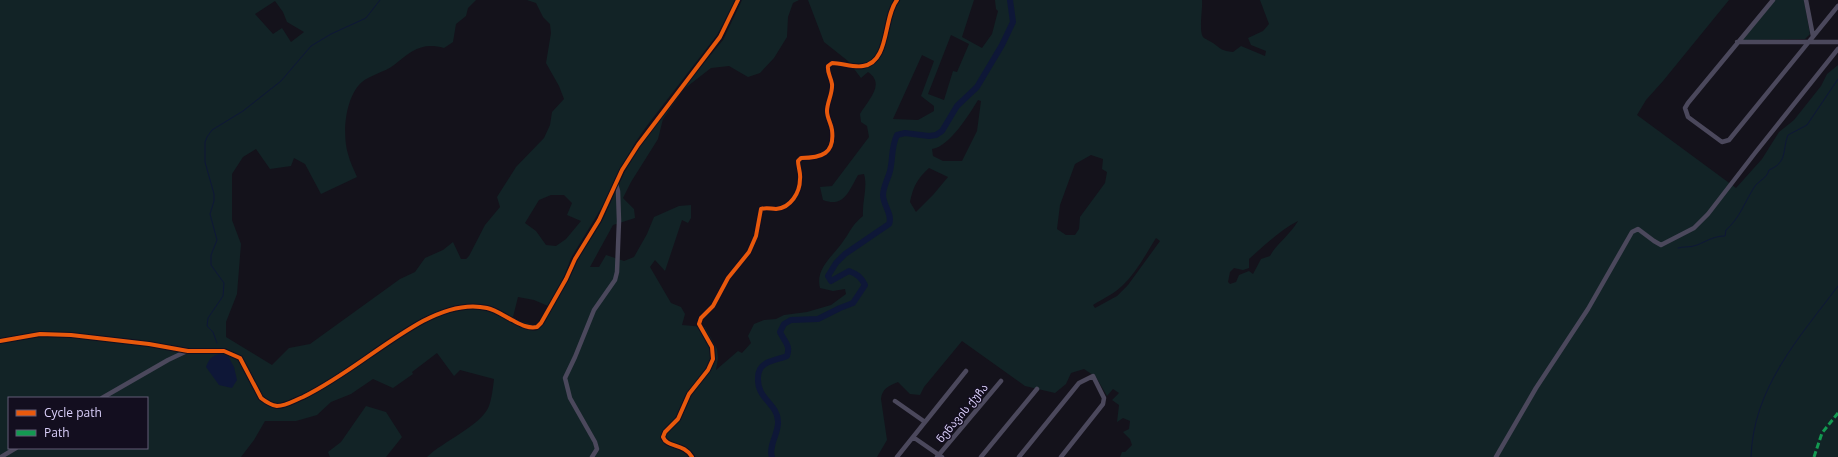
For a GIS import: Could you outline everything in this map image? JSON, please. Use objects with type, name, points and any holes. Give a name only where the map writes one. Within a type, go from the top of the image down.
[{"type":"street","points":[[0,341],[40,334],[71,335],[149,344],[188,351],[224,351],[235,355],[244,364],[261,398],[266,402],[277,406],[286,404],[316,390],[349,371],[410,329],[425,320],[446,311],[466,306],[489,308],[528,327],[537,327],[541,323],[566,279],[575,259],[599,220],[616,184],[638,145],[720,37],[738,0]]},
{"type":"street","points":[[692,457],[687,450],[668,443],[663,437],[665,432],[678,419],[689,394],[708,370],[713,359],[712,347],[701,330],[699,324],[700,318],[713,306],[728,278],[749,252],[756,236],[761,209],[776,209],[792,201],[799,188],[801,179],[798,161],[802,158],[816,158],[823,156],[827,151],[832,136],[827,114],[827,105],[833,86],[828,71],[828,66],[832,63],[862,66],[872,64],[882,47],[891,9],[897,0]]},
{"type":"street","points":[[1773,0],[1737,42],[1685,108],[1688,117],[1722,142],[1729,140],[1812,36],[1838,6]]},
{"type":"street","points":[[1806,0],[1812,36]]},
{"type":"street","points":[[1737,42],[1838,42]]},
{"type":"street","points":[[1496,457],[1536,388],[1588,309],[1632,232],[1638,229],[1661,245],[1694,228],[1725,194],[1755,153],[1838,49]]},
{"type":"street","points":[[592,457],[597,449],[595,442],[570,398],[565,378],[576,358],[594,310],[615,280],[617,272],[619,221],[618,191],[616,184]]},
{"type":"street","points":[[104,397],[168,360],[188,351]]},
{"type":"street","points":[[897,457],[966,371]]},
{"type":"street","points":[[1019,457],[1079,383],[1093,376],[1104,398],[1103,404],[1061,457]]},
{"type":"street","name":"ნენავის ქუჩა","points":[[939,456],[1001,382]]},
{"type":"street","points":[[981,457],[1037,389]]},
{"type":"street","points":[[895,401],[925,422]]},
{"type":"street","points":[[913,437],[939,456]]},
{"type":"street","points":[[1,457],[14,449]]},
{"type":"shaded area","points":[[0,0],[476,0],[468,8],[466,16],[456,24],[453,42],[444,48],[429,46],[417,49],[390,67],[369,77],[356,89],[346,116],[345,136],[349,157],[357,177],[321,194],[305,164],[294,158],[291,166],[270,169],[256,149],[243,157],[232,174],[232,220],[241,244],[237,294],[226,322],[226,337],[272,365],[289,348],[310,344],[400,279],[415,272],[425,258],[443,250],[453,242],[461,259],[466,259],[469,256],[485,225],[500,207],[497,197],[516,167],[544,138],[550,125],[552,112],[564,99],[559,86],[546,63],[551,33],[550,24],[543,17],[536,3],[527,0],[736,0],[717,35],[635,143],[616,177],[608,197],[571,258],[564,277],[548,306],[534,300],[518,297],[513,317],[520,321],[534,325],[545,321],[571,275],[578,259],[602,221],[624,173],[640,146],[689,81],[723,40],[742,0],[799,0],[793,3],[788,17],[787,37],[774,58],[760,73],[748,77],[729,66],[711,68],[684,89],[663,119],[658,139],[631,182],[623,198],[634,209],[635,218],[613,225],[590,267],[599,267],[606,255],[624,261],[634,257],[647,234],[654,217],[679,206],[691,205],[691,218],[688,223],[682,220],[665,271],[655,260],[650,267],[671,303],[681,307],[685,314],[682,325],[705,327],[717,349],[718,358],[716,370],[738,351],[742,353],[751,343],[748,336],[754,324],[764,320],[776,319],[784,315],[807,312],[831,305],[846,294],[845,289],[833,291],[820,288],[819,281],[825,264],[842,243],[853,226],[863,216],[865,184],[864,174],[858,175],[849,192],[841,200],[836,202],[823,200],[820,187],[832,186],[869,137],[867,126],[861,122],[860,114],[874,92],[875,82],[873,77],[868,72],[861,78],[848,61],[824,42],[808,0],[974,0],[962,37],[982,48],[992,34],[998,11],[996,9],[995,0],[1202,0],[1201,32],[1204,38],[1226,51],[1233,52],[1241,46],[1265,56],[1266,51],[1251,45],[1248,38],[1263,31],[1269,24],[1260,0],[1729,0],[1646,100],[1637,115],[1736,188],[1762,159],[1779,132],[1794,120],[1821,86],[1827,74],[1838,65],[1838,457],[1120,457],[1122,452],[1125,452],[1132,445],[1130,439],[1123,432],[1129,429],[1130,421],[1123,418],[1117,422],[1119,405],[1112,400],[1119,393],[1113,389],[1107,396],[1096,377],[1084,369],[1071,373],[1066,384],[1055,393],[1025,386],[962,341],[924,387],[920,395],[910,394],[898,382],[888,386],[884,390],[881,399],[887,440],[877,457],[427,457],[442,445],[470,427],[485,413],[490,403],[494,379],[460,370],[454,376],[437,353],[412,372],[413,374],[393,388],[373,379],[351,394],[331,402],[317,415],[296,421],[265,421],[254,440],[241,457],[0,457]],"holes":[[[275,1],[283,12],[287,22],[304,32],[291,42],[282,28],[273,34],[255,14]],[[951,35],[969,44],[957,72],[953,71],[944,100],[928,94]],[[922,55],[934,61],[921,96],[934,106],[934,111],[918,120],[893,119]],[[978,100],[981,101],[977,131],[962,161],[943,161],[933,156],[932,149],[945,143],[952,137]],[[1091,155],[1103,159],[1102,169],[1107,172],[1105,183],[1080,217],[1079,229],[1075,235],[1066,235],[1057,229],[1060,205],[1075,164]],[[929,168],[948,177],[916,212],[910,202],[914,188],[921,176]],[[551,195],[564,195],[572,203],[567,215],[581,221],[566,239],[556,246],[546,245],[536,231],[525,223],[539,200]],[[1298,221],[1270,256],[1261,259],[1253,274],[1249,271],[1239,275],[1236,282],[1230,284],[1228,282],[1230,272],[1234,268],[1243,270],[1249,268],[1249,259],[1272,238]],[[1156,238],[1160,241],[1128,285],[1117,296],[1095,308],[1093,305],[1115,292],[1127,281],[1145,257]]]},
{"type":"shaded area","points":[[1774,0],[1804,0],[1810,34],[1805,39],[1742,39]]},
{"type":"shaded area","points":[[366,406],[386,412],[402,437],[386,457],[330,457],[328,452],[341,442]]},
{"type":"water","points":[[220,354],[228,356],[234,367],[237,380],[232,388],[219,385],[206,367],[211,358]]},
{"type":"waterway","points":[[217,343],[213,332],[207,326],[208,318],[223,296],[224,283],[211,265],[211,255],[217,240],[210,214],[214,201],[214,194],[205,162],[205,142],[207,137],[212,130],[243,111],[281,81],[311,46],[331,34],[366,18],[380,0]]},
{"type":"waterway","points":[[772,457],[771,448],[777,430],[778,421],[777,415],[761,391],[758,378],[760,370],[763,365],[787,356],[788,346],[780,332],[784,324],[791,320],[818,319],[853,303],[865,285],[860,278],[849,271],[831,281],[828,276],[836,263],[845,254],[889,224],[890,217],[883,199],[883,192],[890,171],[894,144],[897,135],[905,133],[929,136],[936,135],[942,131],[957,106],[977,87],[1002,45],[1013,22],[1010,0]]},
{"type":"waterway","points":[[1678,248],[1694,246],[1714,238],[1725,236],[1726,230],[1739,215],[1755,186],[1765,177],[1769,170],[1775,167],[1782,159],[1788,135],[1807,125],[1838,79]]},
{"type":"waterway","points":[[1751,457],[1754,432],[1760,408],[1769,386],[1794,345],[1838,286]]},
{"type":"marked path","points":[[1814,457],[1822,433],[1838,413]]},
{"type":"cycle path","points":[[0,341],[40,334],[71,335],[149,344],[188,351],[224,351],[240,358],[261,398],[277,406],[290,403],[319,389],[408,330],[430,317],[446,311],[463,307],[487,308],[524,326],[537,327],[541,323],[566,279],[575,259],[599,220],[622,170],[638,145],[720,37],[738,0]]},
{"type":"cycle path","points":[[692,457],[680,447],[668,443],[663,437],[665,432],[678,419],[689,394],[708,370],[713,359],[712,347],[699,324],[701,318],[713,306],[728,278],[749,252],[756,236],[761,209],[776,209],[786,206],[794,198],[800,184],[798,161],[801,158],[815,157],[825,153],[829,149],[832,138],[832,130],[827,111],[832,82],[828,71],[828,66],[832,63],[852,66],[863,66],[872,63],[882,48],[890,17],[897,0]]}]
